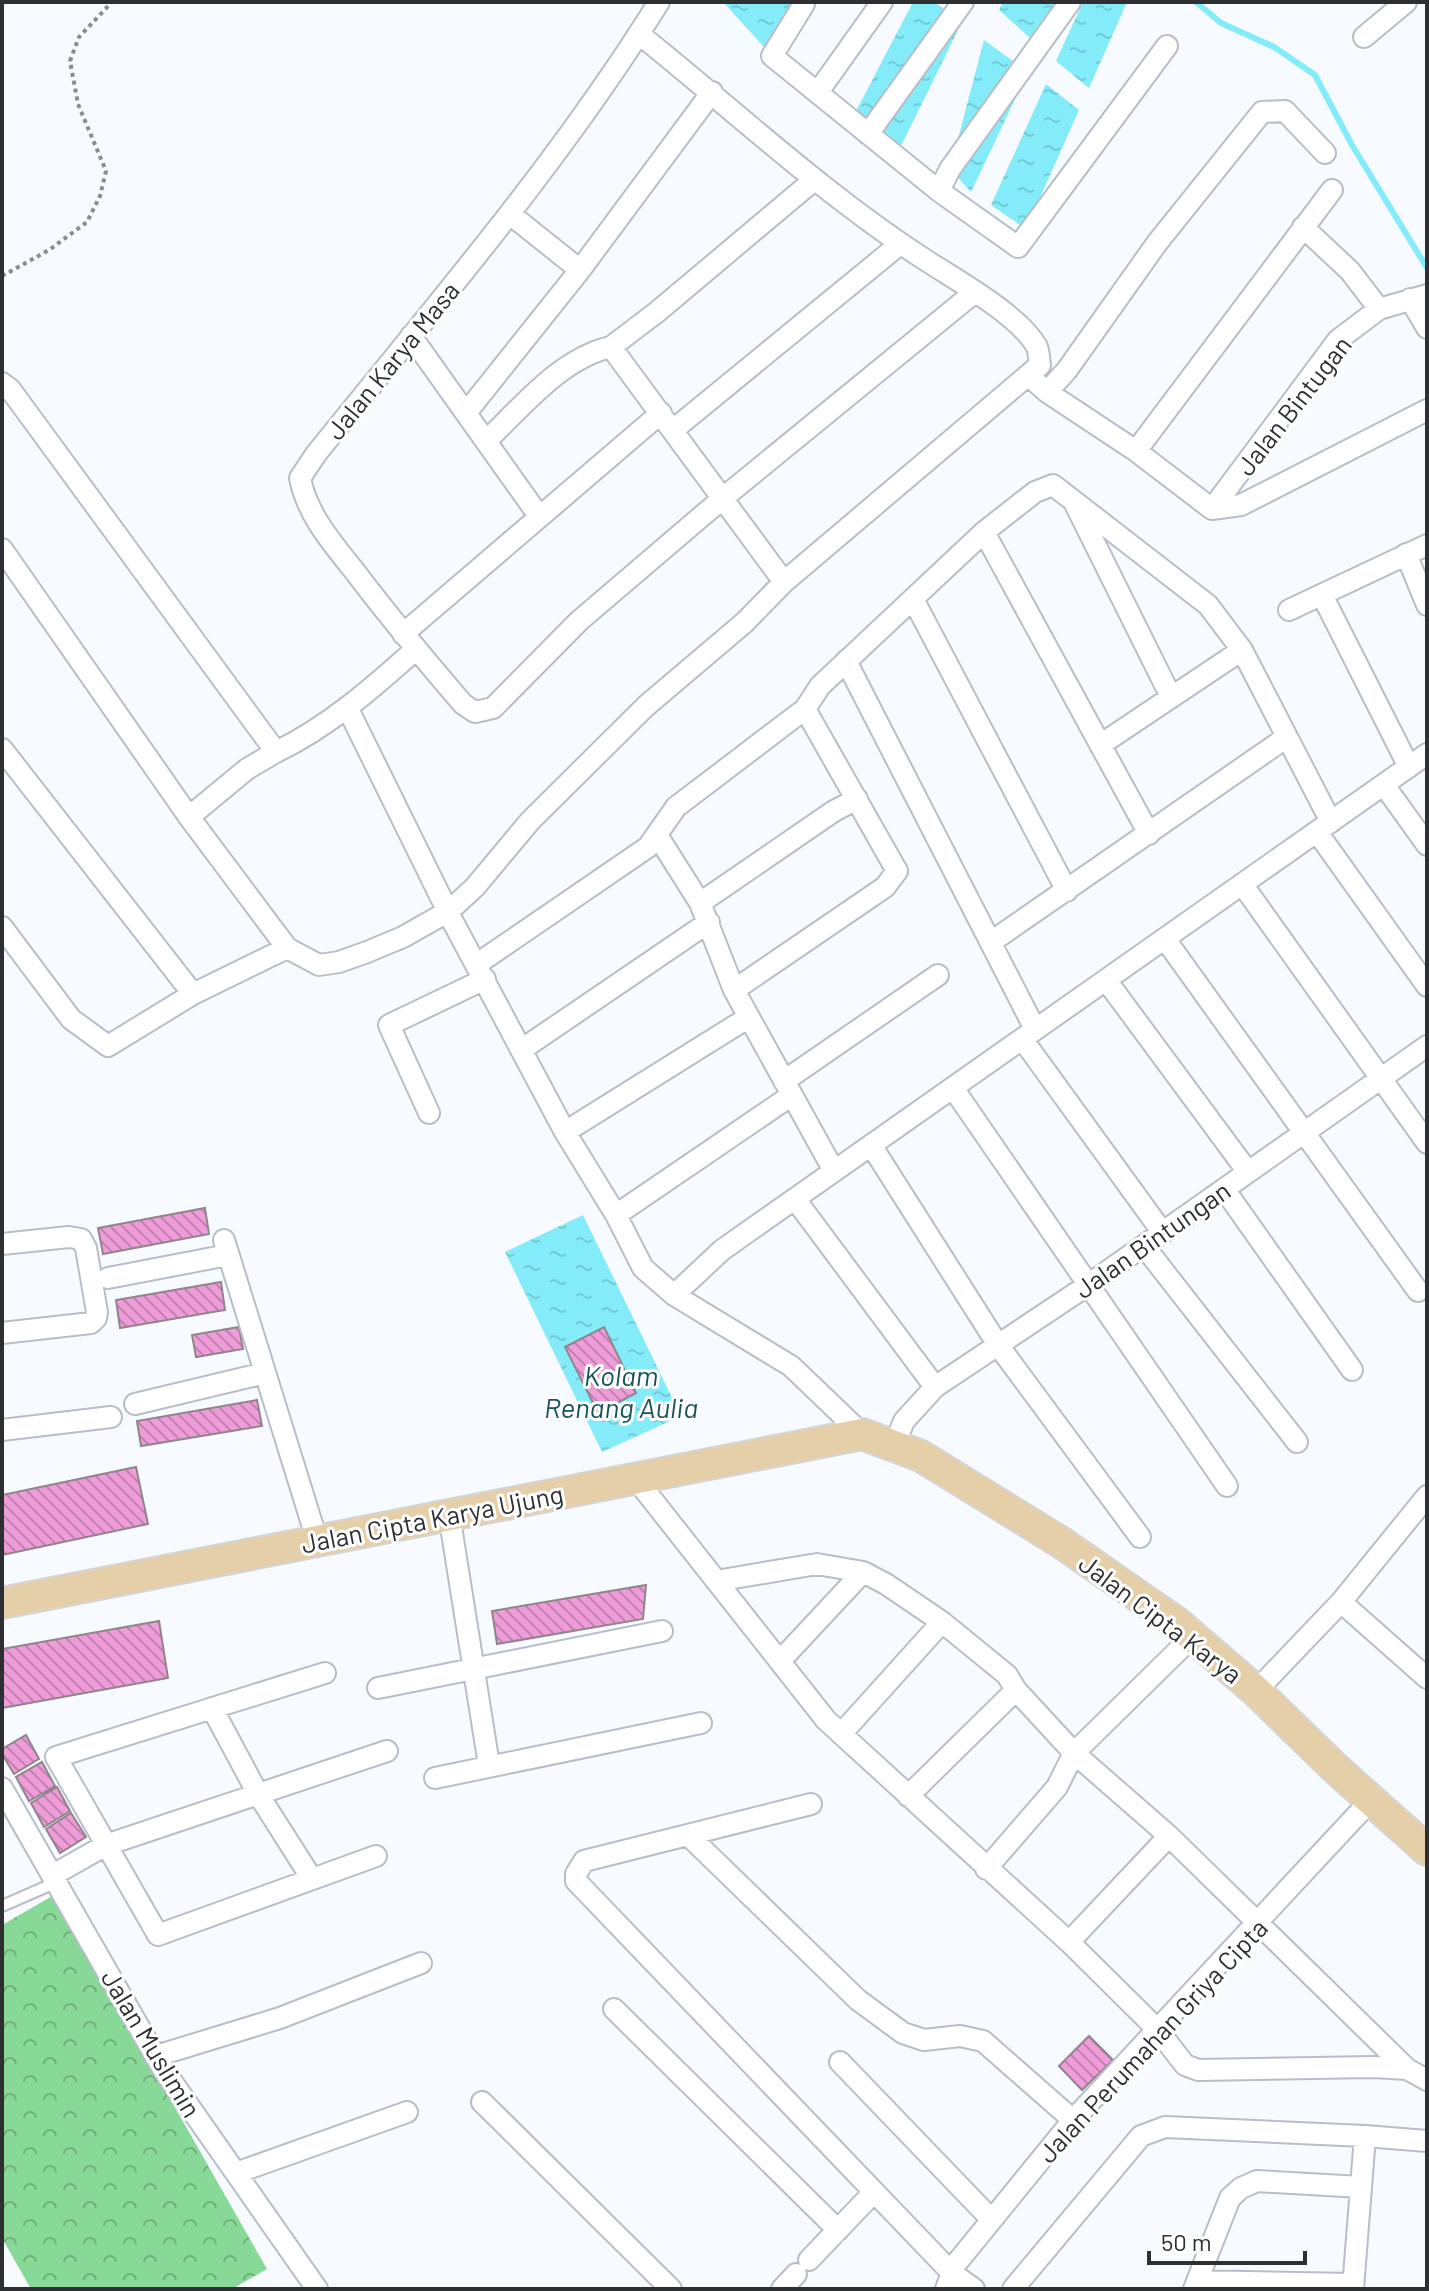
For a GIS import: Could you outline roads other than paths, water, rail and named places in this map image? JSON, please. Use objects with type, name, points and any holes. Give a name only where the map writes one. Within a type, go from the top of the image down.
[{"type":"main road","name":"Jalan Cipta Karya","points":[[862,1434],[921,1456],[1055,1538],[1177,1623],[1256,1691],[1427,1850]]},
{"type":"main road","name":"Jalan Cipta Karya Ujung","points":[[2,1603],[862,1434]]},
{"type":"street","name":"Jalan Karya Masa","points":[[659,2],[510,214],[316,454],[300,478],[304,500],[320,526],[409,642],[463,704],[475,712],[493,708],[579,621],[723,498]]},
{"type":"street","points":[[818,92],[882,2]]},
{"type":"street","points":[[868,134],[963,2]]},
{"type":"street","points":[[939,191],[950,169],[1070,2]]},
{"type":"street","points":[[1364,37],[1406,2]]},
{"type":"street","points":[[804,3],[772,56],[939,191],[1018,247],[1167,46]]},
{"type":"street","points":[[2,549],[189,817],[287,948],[319,965],[339,962],[403,937],[449,911],[475,887],[530,821],[646,706],[745,622],[784,582],[1040,365],[1038,349],[1023,329],[814,180],[639,34]]},
{"type":"street","points":[[466,413],[580,270],[712,92]]},
{"type":"street","points":[[1047,392],[1067,370],[1157,243],[1262,112],[1285,111],[1325,153]]},
{"type":"street","points":[[486,441],[562,369],[592,351],[611,347],[814,180]]},
{"type":"street","points":[[1136,451],[1332,190]]},
{"type":"street","points":[[510,214],[580,270]]},
{"type":"street","points":[[1303,227],[1350,271],[1379,309]]},
{"type":"street","points":[[189,817],[247,769],[297,742],[347,707],[539,516],[900,244]]},
{"type":"street","points":[[723,498],[975,292]]},
{"type":"street","points":[[1420,297],[1427,328]]},
{"type":"street","name":"Jalan Bintugan","points":[[1212,509],[1338,340],[1379,309],[1420,297]]},
{"type":"street","points":[[411,336],[539,516]]},
{"type":"street","points":[[611,347],[784,582]]},
{"type":"street","points":[[1028,375],[1047,392],[1136,451],[1212,509],[1241,505],[1427,410]]},
{"type":"street","points":[[2,383],[10,389],[276,752]]},
{"type":"street","points":[[429,1113],[389,1025],[481,972],[648,847],[676,807],[805,709],[820,686],[984,532],[1035,492],[1053,485],[1208,605],[1242,650],[1287,737],[1324,827],[1427,986]]},
{"type":"street","points":[[1072,498],[1171,697]]},
{"type":"street","points":[[984,532],[1149,834]]},
{"type":"street","points":[[1289,610],[1427,545]]},
{"type":"street","points":[[1406,554],[1427,605]]},
{"type":"street","points":[[1322,595],[1409,767]]},
{"type":"street","points":[[913,599],[1067,891]]},
{"type":"street","points":[[1100,745],[1242,650]]},
{"type":"street","points":[[846,661],[991,942],[1029,1034],[1163,1233]]},
{"type":"street","points":[[347,707],[521,1050],[643,1268],[674,1295],[791,1366],[862,1434]]},
{"type":"street","points":[[734,990],[885,887],[897,871],[805,709]]},
{"type":"street","points":[[991,942],[1287,737]]},
{"type":"street","points":[[2,749],[193,994]]},
{"type":"street","points":[[674,1295],[722,1250],[1427,754]]},
{"type":"street","points":[[1384,785],[1427,845]]},
{"type":"street","points":[[521,1050],[826,817],[857,799]]},
{"type":"street","points":[[657,835],[704,913],[734,990],[834,1171]]},
{"type":"street","points":[[1242,884],[1427,1143]]},
{"type":"street","points":[[2,927],[71,1019],[108,1046],[193,994],[287,948]]},
{"type":"street","points":[[1165,939],[1418,1291]]},
{"type":"street","points":[[616,1215],[938,975]]},
{"type":"street","points":[[1106,980],[1248,1172]]},
{"type":"street","points":[[565,1132],[749,1017]]},
{"type":"street","name":"Jalan Bintungan","points":[[894,1446],[904,1421],[935,1387],[1088,1285],[1427,1046]]},
{"type":"street","points":[[953,1088],[1227,1486]]},
{"type":"street","points":[[871,1145],[998,1345],[1140,1537]]},
{"type":"street","points":[[1224,1189],[1352,1370]]},
{"type":"street","points":[[795,1199],[935,1387]]},
{"type":"street","points":[[2,1244],[69,1237],[81,1239],[86,1248],[97,1312],[91,1323],[2,1333]]},
{"type":"street","points":[[1144,1246],[1297,1442]]},
{"type":"street","points":[[108,1278],[226,1248],[317,1540]]},
{"type":"street","points":[[135,1404],[265,1373]]},
{"type":"street","points":[[2,1430],[111,1417]]},
{"type":"street","points":[[643,1488],[826,1720],[1069,1942],[1157,2029],[1185,2065],[1198,2070],[1407,2069]]},
{"type":"street","points":[[1256,1691],[1341,1602],[1427,1496]]},
{"type":"street","points":[[449,1514],[489,1765]]},
{"type":"street","points":[[716,1581],[817,1564],[863,1572],[942,1622],[1007,1675],[1016,1690],[1074,1753],[1169,1836],[1407,2069],[1427,2080]]},
{"type":"street","points":[[780,1661],[863,1572]]},
{"type":"street","points":[[1341,1602],[1427,1678]]},
{"type":"street","points":[[841,1734],[942,1622]]},
{"type":"street","points":[[378,1688],[662,1631]]},
{"type":"street","points":[[986,1869],[1057,1787],[1074,1753],[1192,1637]]},
{"type":"street","points":[[325,1673],[56,1757],[158,1935],[376,1856]]},
{"type":"street","points":[[908,1796],[1016,1690]]},
{"type":"street","points":[[212,1708],[258,1794],[312,1879]]},
{"type":"street","points":[[435,1778],[701,1723]]},
{"type":"street","points":[[55,1878],[106,1845],[387,1751]]},
{"type":"street","name":"Jalan Muslimin","points":[[2,1788],[156,2056],[317,2289]]},
{"type":"street","name":"Jalan Perumahan Griya Cipta","points":[[949,2281],[955,2265],[1073,2120],[1259,1924],[1371,1800]]},
{"type":"street","points":[[811,1804],[584,1861],[576,1874],[576,1881],[874,2192],[949,2281],[974,2289]]},
{"type":"street","points":[[688,1835],[858,2000],[903,2033],[924,2040],[960,2036],[983,2041],[1073,2120]]},
{"type":"street","points":[[1069,1942],[1169,1836]]},
{"type":"street","points":[[156,2056],[280,2018],[421,1963]]},
{"type":"street","points":[[614,2009],[838,2230]]},
{"type":"street","points":[[840,2062],[991,2219]]},
{"type":"street","points":[[482,2102],[671,2289]]},
{"type":"street","points":[[236,2173],[407,2112]]},
{"type":"street","points":[[1013,2289],[1141,2136],[1149,2131],[1165,2127],[1427,2141]]},
{"type":"street","points":[[1361,2187],[1257,2181],[1241,2188],[1230,2198],[1196,2285],[1353,2287],[1361,2187],[1365,2136]]},
{"type":"street","points":[[782,2289],[874,2192]]},
{"type":"lane","points":[[2,1906],[55,1878]]},
{"type":"water","points":[[723,2],[791,2],[765,48]]},
{"type":"water","points":[[913,2],[934,2],[962,22],[901,146],[868,134],[854,115]]},
{"type":"water","points":[[1003,2],[1062,2],[1040,47],[999,10]]},
{"type":"water","points":[[1083,2],[1127,2],[1089,88],[1056,61]]},
{"type":"water","points":[[984,40],[1028,72],[971,192],[950,169]]},
{"type":"water","points":[[1046,84],[1079,110],[1026,229],[991,205]]},
{"type":"water","name":"Kolam Renang Aulia","points":[[583,1215],[681,1416],[602,1452],[505,1252]]},
{"type":"waterway","points":[[1196,2],[1221,23],[1274,47],[1315,75],[1352,145],[1427,268]]}]
